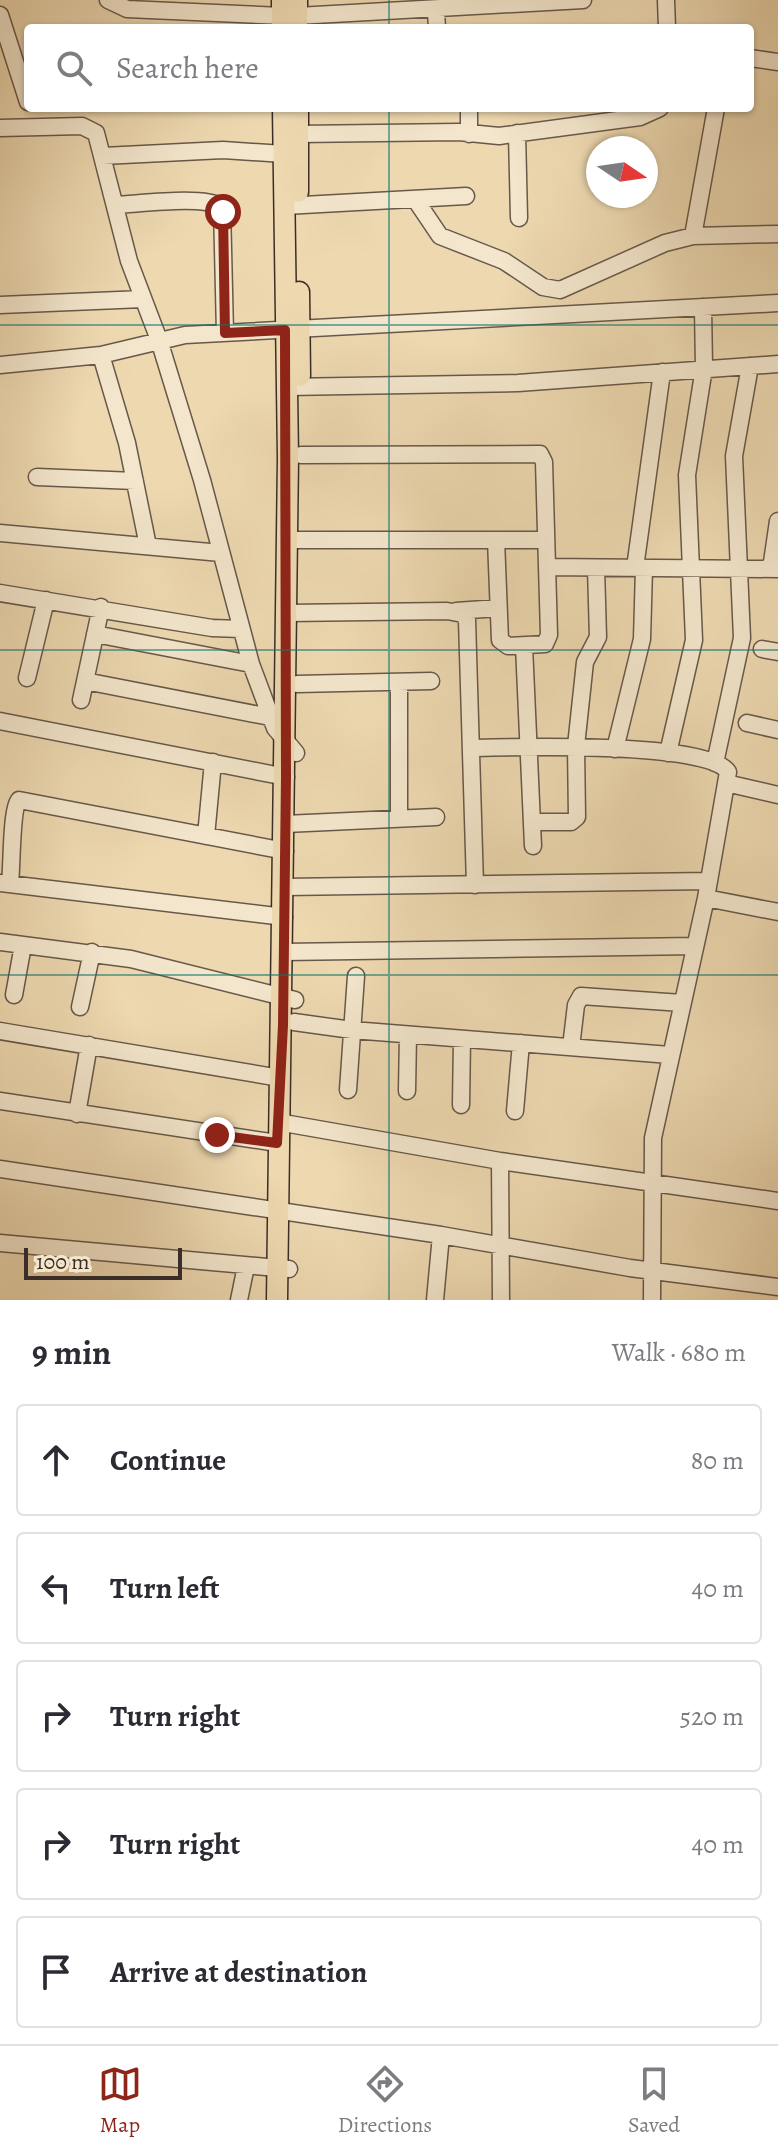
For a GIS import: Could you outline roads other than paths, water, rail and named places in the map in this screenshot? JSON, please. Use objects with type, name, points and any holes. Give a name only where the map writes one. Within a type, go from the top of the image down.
[{"type":"main road","points":[[283,112],[284,154],[291,206]]},
{"type":"main road","points":[[282,1214],[277,1143],[284,1123],[280,1078],[289,999],[290,952],[294,540],[291,206],[298,112]]},
{"type":"main road","points":[[294,387],[301,455],[294,540]]},
{"type":"main road","points":[[290,952],[284,917],[290,887],[285,851],[291,823],[286,777],[297,684],[292,613]]},
{"type":"main road","points":[[289,999],[294,1022],[284,1123],[282,1214],[283,1268],[290,1300]]},
{"type":"main road","points":[[277,1300],[283,1268]]},
{"type":"street","points":[[108,0],[114,6],[127,9],[437,20],[529,2],[583,0]]},
{"type":"street","points":[[666,0],[667,24]]},
{"type":"street","points":[[0,15],[24,90]]},
{"type":"street","points":[[754,59],[778,62]]},
{"type":"street","points":[[30,112],[34,125]]},
{"type":"street","points":[[469,112],[469,134]]},
{"type":"street","points":[[298,134],[517,133],[640,117],[651,112]]},
{"type":"street","points":[[693,236],[715,112]]},
{"type":"street","points":[[0,128],[34,125],[87,127],[96,133],[129,261],[159,340],[251,664],[270,717],[291,748]]},
{"type":"street","points":[[517,133],[519,218]]},
{"type":"street","points":[[103,156],[223,150],[284,154]]},
{"type":"street","points":[[291,206],[466,196]]},
{"type":"street","points":[[415,199],[440,236],[504,261],[543,287],[560,290],[665,243],[693,236],[778,234]]},
{"type":"street","points":[[116,205],[189,202],[215,203],[222,207],[225,333]]},
{"type":"street","points":[[0,305],[143,299]]},
{"type":"street","points":[[0,365],[101,355],[159,340],[225,333],[778,303]]},
{"type":"street","points":[[668,753],[694,640],[688,465],[704,368],[703,307]]},
{"type":"street","points":[[101,355],[135,481],[148,546]]},
{"type":"street","points":[[294,387],[518,383],[778,364]]},
{"type":"street","points":[[715,763],[742,638],[734,456],[750,366]]},
{"type":"street","points":[[615,749],[642,639],[640,568],[662,372]]},
{"type":"street","points":[[301,455],[540,454],[544,462],[548,640],[540,645],[508,646],[500,640],[496,540]]},
{"type":"street","points":[[37,477],[135,481]]},
{"type":"street","points":[[547,567],[774,569],[778,521]]},
{"type":"street","points":[[0,533],[221,553]]},
{"type":"street","points":[[294,540],[546,540]]},
{"type":"street","points":[[532,822],[571,822],[577,817],[576,746],[585,662],[598,637],[596,568]]},
{"type":"street","points":[[0,593],[101,607],[212,628],[241,629]]},
{"type":"street","points":[[27,678],[46,600]]},
{"type":"street","points":[[81,700],[101,607]]},
{"type":"street","points":[[292,613],[498,608]]},
{"type":"street","points":[[456,611],[467,620],[475,885]]},
{"type":"street","points":[[95,634],[251,664]]},
{"type":"street","points":[[524,646],[533,846]]},
{"type":"street","points":[[85,681],[270,717]]},
{"type":"street","points":[[297,684],[431,681]]},
{"type":"street","points":[[399,682],[399,817]]},
{"type":"street","points":[[0,721],[286,777]]},
{"type":"street","points":[[747,723],[778,730]]},
{"type":"street","points":[[472,748],[576,746],[668,753],[725,767],[726,783],[707,890],[653,1138],[652,1300]]},
{"type":"street","points":[[206,836],[213,762]]},
{"type":"street","points":[[726,783],[778,795]]},
{"type":"street","points":[[284,917],[5,883],[14,845],[6,812],[26,800],[285,851]]},
{"type":"street","points":[[291,823],[436,817]]},
{"type":"street","points":[[290,887],[475,885],[707,890],[778,911]]},
{"type":"street","points":[[0,942],[92,952],[289,999]]},
{"type":"street","points":[[14,995],[23,945]]},
{"type":"street","points":[[290,952],[695,946]]},
{"type":"street","points":[[80,1007],[92,952]]},
{"type":"street","points":[[348,1090],[356,976]]},
{"type":"street","points":[[571,1047],[576,1005],[581,996],[682,1003]]},
{"type":"street","points":[[294,1022],[408,1035],[670,1055]]},
{"type":"street","points":[[0,1031],[280,1078]]},
{"type":"street","points":[[407,1091],[408,1035]]},
{"type":"street","points":[[461,1105],[462,1039]]},
{"type":"street","points":[[515,1111],[521,1043]]},
{"type":"street","points":[[77,1114],[89,1045]]},
{"type":"street","points":[[0,1101],[277,1143]]},
{"type":"street","points":[[284,1123],[500,1161],[651,1180],[778,1201]]},
{"type":"street","points":[[500,1161],[501,1300]]},
{"type":"street","points":[[0,1169],[778,1287]]},
{"type":"street","points":[[435,1300],[441,1235]]},
{"type":"street","points":[[0,1243],[283,1268]]},
{"type":"street","points":[[239,1300],[246,1266]]}]
